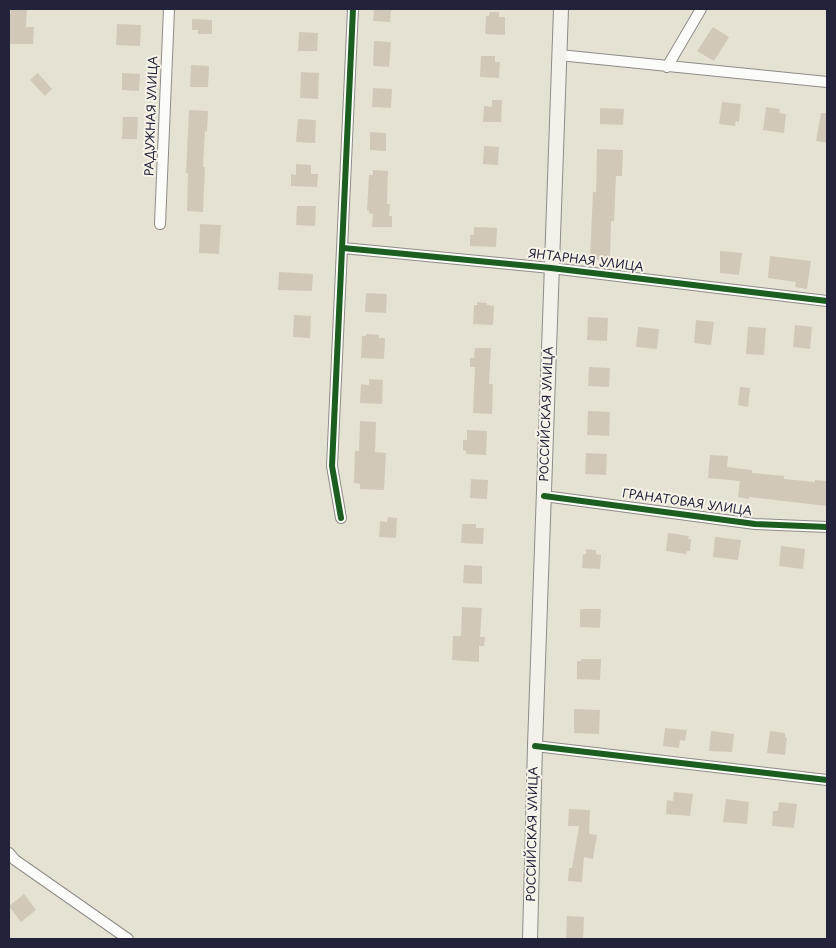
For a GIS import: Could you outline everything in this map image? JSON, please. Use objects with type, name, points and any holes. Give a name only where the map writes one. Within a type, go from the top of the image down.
[{"type":"main road","name":"РОССИЙСКАЯ УЛИЦА","points":[[530,939],[561,9]]},
{"type":"street","name":"РАДУЖНАЯ УЛИЦА","points":[[160,224],[169,9]]},
{"type":"street","points":[[341,518],[332,466],[353,9]]},
{"type":"street","points":[[667,67],[701,9]]},
{"type":"street","points":[[560,55],[827,82]]},
{"type":"street","name":"ЯНТАРНАЯ УЛИЦА","points":[[342,248],[551,268],[827,301]]},
{"type":"street","name":"ГРАНАТОВАЯ УЛИЦА","points":[[544,496],[755,524],[827,527]]},
{"type":"street","points":[[535,746],[827,780]]},
{"type":"street","points":[[11,859],[128,939]]},
{"type":"building","points":[[11,9],[27,9],[26,27],[34,27],[33,44],[9,44],[9,13],[11,13]]},
{"type":"building","points":[[374,9],[391,9],[390,22],[373,21]]},
{"type":"building","points":[[490,12],[499,12],[499,17],[505,17],[505,35],[485,34],[486,16],[489,16]]},
{"type":"building","points":[[192,19],[212,20],[212,34],[198,34],[198,30],[192,30]]},
{"type":"building","points":[[117,24],[141,25],[140,46],[116,45]]},
{"type":"building","points":[[713,27],[729,37],[714,61],[697,51]]},
{"type":"building","points":[[299,32],[318,33],[317,51],[298,51]]},
{"type":"building","points":[[374,41],[391,42],[389,67],[373,66]]},
{"type":"building","points":[[481,56],[495,56],[495,62],[500,62],[499,78],[480,77]]},
{"type":"building","points":[[191,65],[209,66],[208,87],[190,87]]},
{"type":"building","points":[[301,72],[319,73],[318,99],[300,98]]},
{"type":"building","points":[[38,73],[52,89],[45,96],[30,80]]},
{"type":"building","points":[[122,73],[140,74],[139,91],[122,90]]},
{"type":"building","points":[[373,88],[392,89],[391,108],[372,107]]},
{"type":"building","points":[[492,100],[502,100],[501,122],[483,122],[484,106],[492,107]]},
{"type":"building","points":[[722,102],[741,104],[739,122],[736,121],[735,126],[719,124]]},
{"type":"building","points":[[766,107],[780,109],[779,113],[786,114],[784,133],[763,130]]},
{"type":"building","points":[[600,108],[624,109],[623,125],[600,124]]},
{"type":"building","points":[[189,110],[208,111],[203,167],[205,167],[203,212],[187,211],[188,173],[186,173]]},
{"type":"building","points":[[821,113],[827,113],[827,143],[816,141]]},
{"type":"building","points":[[123,117],[138,117],[137,139],[122,139]]},
{"type":"building","points":[[298,119],[316,120],[315,143],[296,142]]},
{"type":"building","points":[[370,132],[386,133],[386,151],[370,150]]},
{"type":"building","points":[[484,146],[499,147],[498,165],[483,164]]},
{"type":"building","points":[[597,149],[623,150],[622,176],[616,176],[614,221],[611,221],[610,260],[590,259],[593,192],[596,192]]},
{"type":"building","points":[[296,164],[311,165],[311,174],[318,174],[317,187],[291,186],[291,174],[296,175]]},
{"type":"building","points":[[373,170],[388,171],[387,204],[390,204],[389,216],[392,216],[392,227],[372,227],[373,214],[367,210],[369,175],[373,175]]},
{"type":"building","points":[[297,206],[316,206],[315,226],[296,225]]},
{"type":"building","points":[[200,224],[221,225],[219,254],[199,253]]},
{"type":"building","points":[[474,227],[497,228],[496,247],[470,246],[470,235],[474,235]]},
{"type":"building","points":[[720,251],[742,253],[739,275],[720,273]]},
{"type":"building","points":[[770,256],[811,261],[807,289],[795,287],[796,282],[768,278]]},
{"type":"building","points":[[279,272],[313,274],[312,291],[278,290]]},
{"type":"building","points":[[366,293],[387,294],[386,313],[365,312]]},
{"type":"building","points":[[477,302],[494,306],[493,325],[473,324],[474,305],[477,305]]},
{"type":"building","points":[[294,315],[311,316],[310,338],[293,337]]},
{"type":"building","points":[[588,317],[608,318],[607,341],[587,340]]},
{"type":"building","points":[[696,320],[714,322],[711,345],[694,343]]},
{"type":"building","points":[[795,325],[812,327],[810,349],[793,347]]},
{"type":"building","points":[[638,327],[659,329],[657,349],[636,347]]},
{"type":"building","points":[[748,327],[766,328],[764,355],[746,354]]},
{"type":"building","points":[[366,334],[379,335],[379,338],[385,338],[384,359],[361,358],[362,336],[366,336]]},
{"type":"building","points":[[475,348],[491,348],[489,384],[493,384],[492,414],[473,413],[475,367],[470,367],[470,358],[474,358]]},
{"type":"building","points":[[589,367],[610,368],[609,387],[588,386]]},
{"type":"building","points":[[369,379],[383,380],[382,404],[360,403],[361,384],[369,385]]},
{"type":"building","points":[[740,387],[750,388],[748,407],[738,405]]},
{"type":"building","points":[[588,411],[610,412],[609,436],[587,435]]},
{"type":"building","points":[[360,421],[376,422],[375,452],[386,453],[384,490],[360,489],[360,484],[354,483],[355,451],[359,451]]},
{"type":"building","points":[[467,430],[487,431],[486,455],[466,454],[466,451],[463,450],[463,440],[467,440]]},
{"type":"building","points":[[586,453],[607,454],[606,475],[585,474]]},
{"type":"building","points":[[710,455],[728,456],[727,467],[752,470],[752,473],[784,476],[784,479],[815,482],[815,480],[827,481],[827,506],[738,497],[740,481],[708,478]]},
{"type":"building","points":[[471,479],[488,480],[487,499],[470,498]]},
{"type":"building","points":[[388,517],[397,518],[396,538],[379,537],[380,521],[387,522]]},
{"type":"building","points":[[462,524],[476,524],[476,528],[484,528],[483,544],[461,543]]},
{"type":"building","points":[[668,533],[689,536],[688,539],[691,539],[690,551],[687,551],[686,554],[666,551]]},
{"type":"building","points":[[715,537],[741,540],[738,560],[713,557]]},
{"type":"building","points":[[781,546],[805,549],[803,569],[779,566]]},
{"type":"building","points":[[586,549],[596,550],[596,554],[601,555],[600,569],[582,568],[583,554],[586,554]]},
{"type":"building","points":[[464,565],[482,566],[482,584],[463,583]]},
{"type":"building","points":[[462,607],[482,608],[480,637],[485,637],[484,646],[479,646],[479,662],[452,660],[453,636],[461,636]]},
{"type":"building","points":[[580,609],[601,609],[600,628],[580,627]]},
{"type":"building","points":[[581,659],[601,659],[600,680],[577,679],[577,661],[581,661]]},
{"type":"building","points":[[574,709],[600,710],[599,734],[574,733]]},
{"type":"building","points":[[665,728],[687,730],[685,741],[680,740],[679,748],[663,746]]},
{"type":"building","points":[[711,731],[734,734],[732,752],[709,751]]},
{"type":"building","points":[[770,731],[785,733],[787,738],[785,755],[767,753]]},
{"type":"building","points":[[674,792],[693,794],[690,816],[666,814],[667,800],[673,801]]},
{"type":"building","points":[[726,799],[749,802],[747,824],[723,822]]},
{"type":"building","points":[[779,802],[797,804],[794,828],[772,826],[773,811],[778,811]]},
{"type":"building","points":[[569,809],[590,810],[589,834],[597,835],[593,859],[584,857],[582,882],[568,881],[569,868],[572,868],[579,826],[568,826]]},
{"type":"building","points":[[24,894],[36,910],[21,922],[9,906]]},
{"type":"building","points":[[567,916],[584,917],[583,939],[566,939]]},
{"type":"cycle path","points":[[341,518],[332,466],[353,9]]},
{"type":"cycle path","points":[[343,248],[551,268],[827,301]]},
{"type":"cycle path","points":[[544,496],[755,524],[827,527]]},
{"type":"cycle path","points":[[535,746],[827,780]]}]
